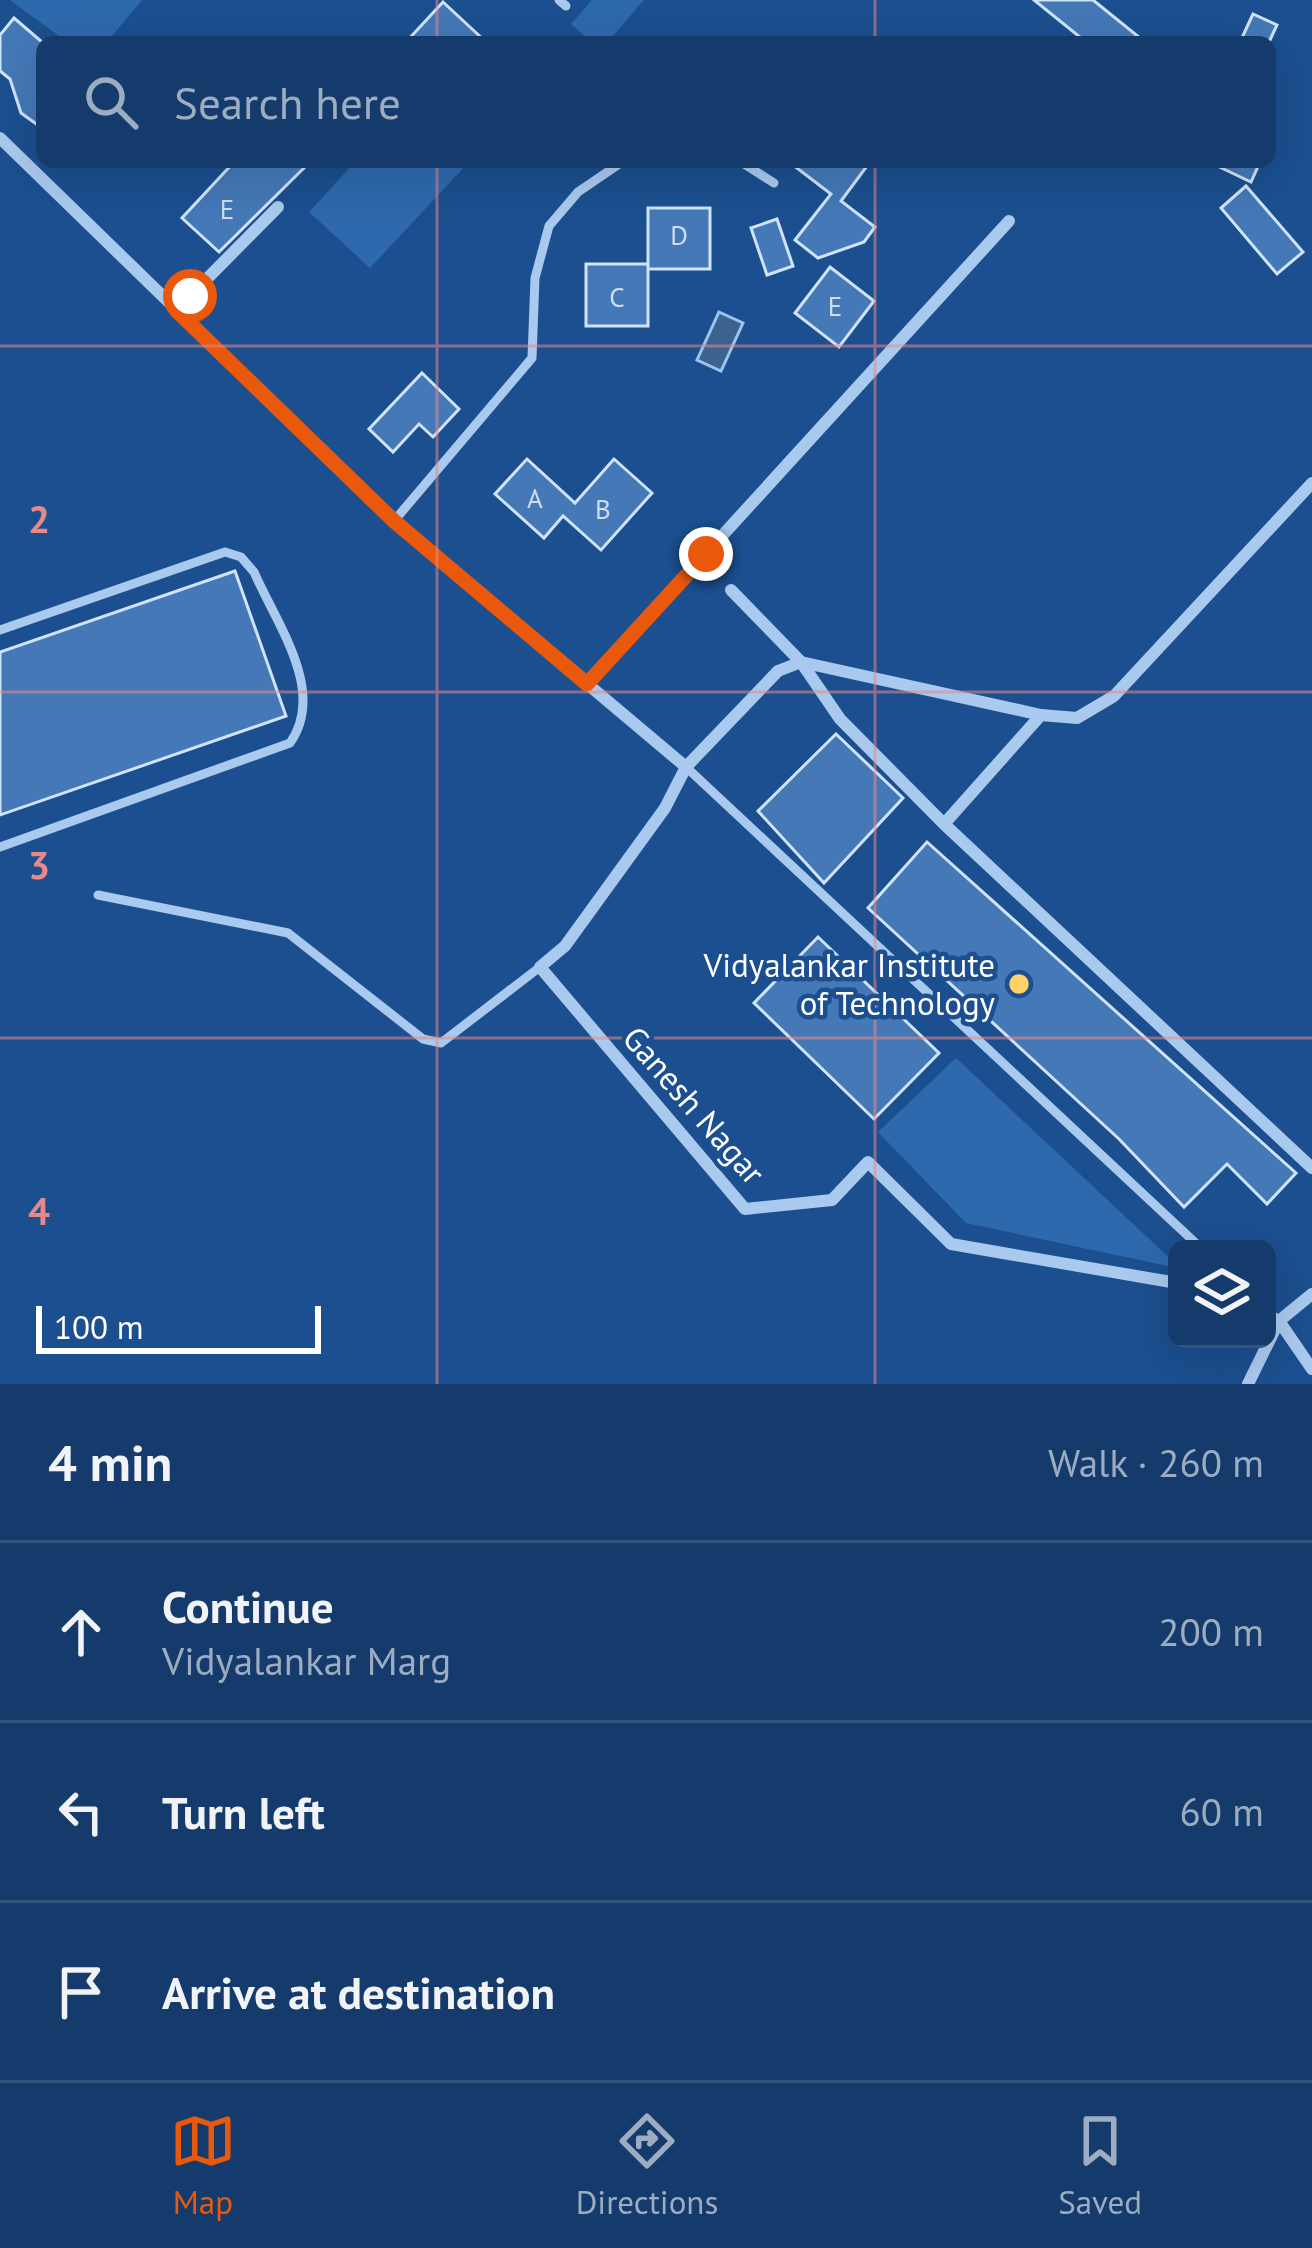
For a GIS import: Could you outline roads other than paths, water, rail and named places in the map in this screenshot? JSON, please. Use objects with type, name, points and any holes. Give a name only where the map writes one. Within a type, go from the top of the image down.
[{"type":"street","points":[[0,138],[394,521],[686,767]]},
{"type":"street","points":[[176,310],[278,207]]},
{"type":"street","points":[[587,684],[1009,221]]},
{"type":"street","points":[[540,967],[565,946],[664,808],[686,767],[778,671],[801,662],[1042,715],[1077,718],[1114,696],[1312,482]]},
{"type":"street","points":[[731,590],[801,662],[840,719],[944,824],[1312,1168]]},
{"type":"street","points":[[944,824],[1042,715]]},
{"type":"street","name":"Ganesh Nagar","points":[[540,967],[745,1209],[832,1200],[868,1162],[951,1244],[1168,1281]]},
{"type":"street","points":[[1248,1384],[1279,1321],[1312,1294]]},
{"type":"street","points":[[1279,1321],[1312,1369]]},
{"type":"lane","points":[[394,521],[532,358],[537,263],[549,226],[578,192],[613,168]]},
{"type":"lane","points":[[750,168],[774,183]]},
{"type":"lane","points":[[0,630],[225,552],[242,557],[254,572],[305,692],[306,721],[290,742],[0,847]]},
{"type":"lane","points":[[686,767],[1192,1240]]},
{"type":"lane","points":[[98,895],[288,932],[423,1039],[441,1043],[540,967]]},
{"type":"lane","points":[[1276,1318],[1279,1321]]},
{"type":"place","name":"Vidyalankar Institute of Technology","points":[[1019,984]]}]
